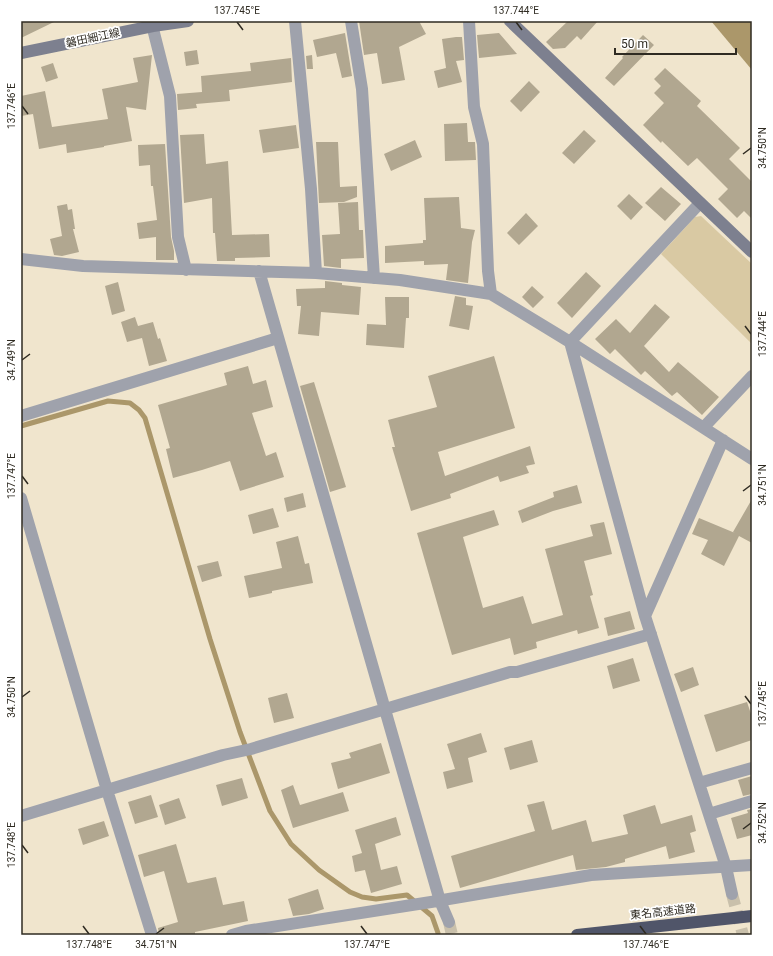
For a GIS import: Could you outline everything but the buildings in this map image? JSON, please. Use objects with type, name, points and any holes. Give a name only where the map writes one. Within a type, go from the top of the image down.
[{"type":"highway","name":"東名高速道路","points":[[577,935],[752,916]]},
{"type":"street","name":"磐田細江線","points":[[21,53],[152,24],[188,21]]},
{"type":"street","points":[[295,21],[312,189],[316,274]]},
{"type":"street","points":[[351,21],[362,89],[374,278]]},
{"type":"street","points":[[469,21],[474,107],[483,144],[488,271],[491,294]]},
{"type":"street","points":[[510,21],[752,252]]},
{"type":"street","points":[[152,24],[170,96],[178,237],[186,270]]},
{"type":"street","points":[[570,342],[700,203]]},
{"type":"street","points":[[21,260],[83,266],[259,271],[374,278],[400,280],[491,294],[570,342],[752,459]]},
{"type":"street","points":[[259,271],[384,709],[436,901],[448,922]]},
{"type":"street","points":[[21,416],[278,338]]},
{"type":"street","points":[[570,342],[645,616],[726,867],[732,894]]},
{"type":"street","points":[[704,427],[752,376]]},
{"type":"street","points":[[645,616],[723,440]]},
{"type":"street","points":[[21,498],[107,790],[152,935]]},
{"type":"street","points":[[21,816],[223,755],[251,749],[510,672],[517,672],[651,634]]},
{"type":"street","points":[[699,783],[752,768]]},
{"type":"street","points":[[709,814],[752,801]]},
{"type":"street","points":[[232,935],[246,931],[591,875],[752,865]]},
{"type":"shaded area","points":[[711,21],[752,21],[752,70]]},
{"type":"shaded area","points":[[701,216],[752,264],[752,344],[661,254],[695,217]]},
{"type":"waterway","points":[[21,426],[108,401],[130,403],[139,410],[145,418],[210,639],[240,732],[270,811],[291,844],[319,870],[350,892],[362,897],[376,899],[407,895],[432,916],[438,933]]},
{"type":"tunnel","points":[[732,894],[743,935]]},
{"type":"tunnel","points":[[449,922],[452,935]]}]
